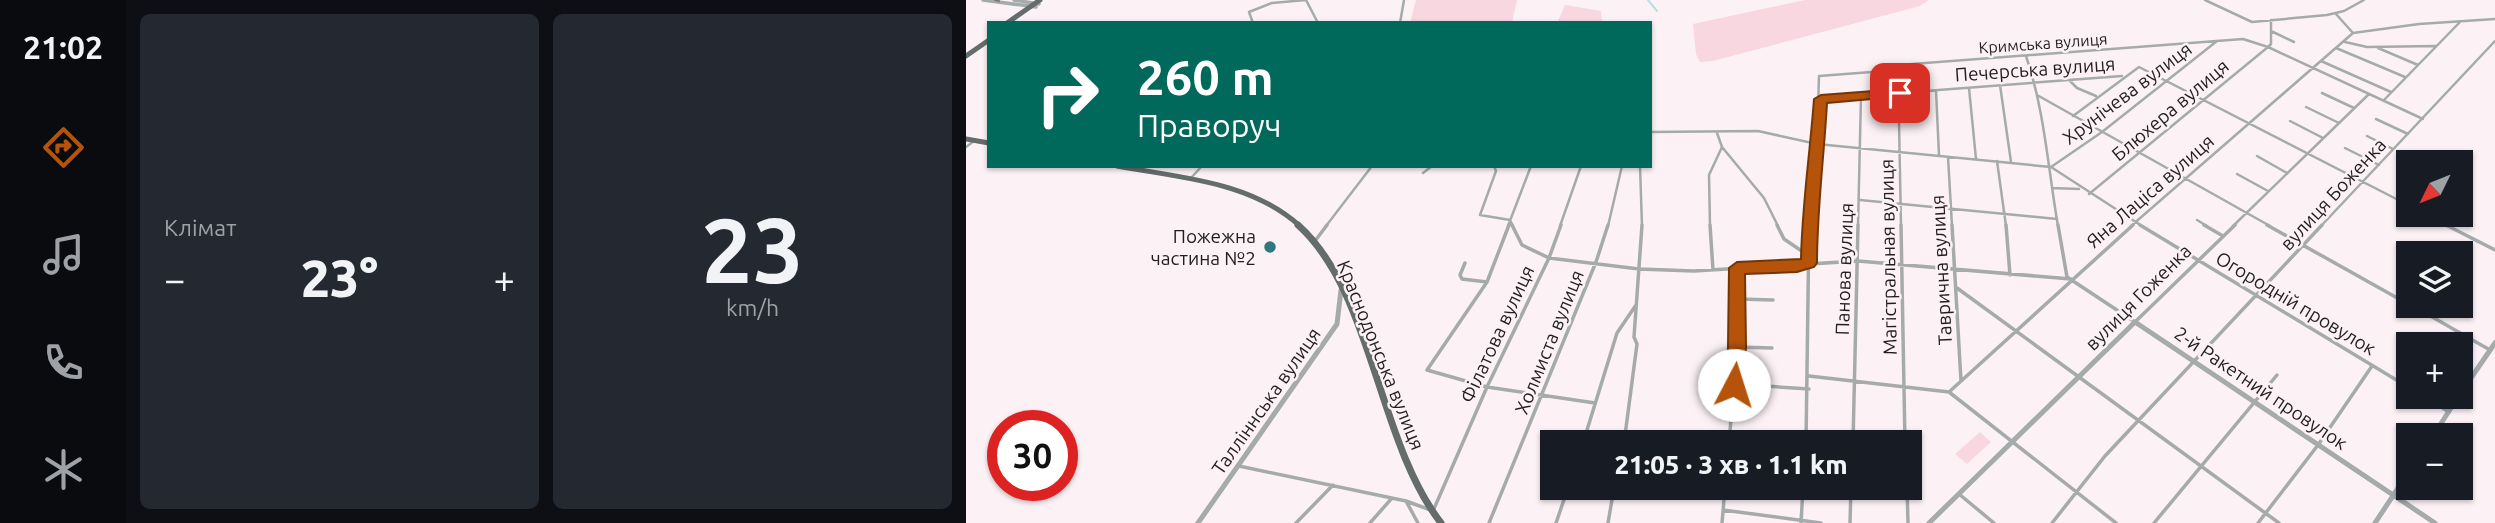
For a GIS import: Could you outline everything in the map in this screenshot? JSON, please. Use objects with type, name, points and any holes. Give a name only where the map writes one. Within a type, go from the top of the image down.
[{"type":"main road","points":[[1010,21],[1045,0]]},
{"type":"main road","points":[[1015,21],[1036,4]]},
{"type":"main road","points":[[966,54],[987,39]]},
{"type":"main road","points":[[966,139],[987,144]]},
{"type":"main road","name":"Краснодонська вулиця","points":[[1127,168],[1255,195],[1288,215],[1315,241],[1342,290],[1409,469],[1441,523]]},
{"type":"street","points":[[983,0],[1036,4]]},
{"type":"street","points":[[1014,0],[1036,4]]},
{"type":"street","points":[[1242,15],[1272,3],[1306,0],[1317,21]]},
{"type":"street","points":[[1400,21],[1404,0]]},
{"type":"street","points":[[2205,0],[2246,21],[2336,14],[2364,0]]},
{"type":"street","points":[[1249,12],[1252,21]]},
{"type":"street","points":[[2336,14],[2353,33],[2495,19]]},
{"type":"street","points":[[2268,47],[2271,20]]},
{"type":"street","points":[[2384,100],[2460,22]]},
{"type":"street","points":[[2271,31],[2294,42]]},
{"type":"street","name":"Яна Лаціса вулиця","points":[[1949,392],[2071,279],[2353,33]]},
{"type":"street","name":"Кримська вулиця","points":[[1821,99],[1819,76],[1898,71],[1912,64],[2243,39],[2268,47],[2423,119]]},
{"type":"street","name":"Хрунічева вулиця","points":[[2051,167],[2167,83],[2218,40]]},
{"type":"street","points":[[2344,41],[2360,48],[2425,44],[2436,47]]},
{"type":"street","name":"вулиця Боженка","points":[[2052,523],[2075,491],[2140,420],[2495,41]]},
{"type":"street","name":"Блюхера вулиця","points":[[2089,194],[2268,47]]},
{"type":"street","points":[[2336,48],[2405,78]]},
{"type":"street","points":[[2376,48],[2417,65]]},
{"type":"street","points":[[2025,57],[2035,83],[2051,167],[2051,188],[2063,263],[2071,279]]},
{"type":"street","points":[[2321,61],[2391,92]]},
{"type":"street","points":[[2073,116],[2096,96],[2139,67],[2396,199]]},
{"type":"street","name":"Магістральная вулиця","points":[[1898,71],[1905,430]]},
{"type":"street","name":"Печерська вулиця","points":[[1821,99],[2126,76]]},
{"type":"street","points":[[2069,80],[2077,88],[2096,96]]},
{"type":"street","points":[[2000,85],[2011,162]]},
{"type":"street","points":[[1969,88],[1976,159]]},
{"type":"street","points":[[1936,90],[1939,155]]},
{"type":"street","points":[[2322,93],[2354,108]]},
{"type":"street","name":"вулиця Гоженка","points":[[1930,523],[2369,94]]},
{"type":"street","points":[[2037,95],[2396,296]]},
{"type":"street","name":"Панова вулиця","points":[[1853,430],[1861,96]]},
{"type":"street","points":[[1806,430],[1809,217],[1816,176],[1821,99]]},
{"type":"street","points":[[2306,107],[2339,123]]},
{"type":"street","points":[[2376,119],[2407,134]]},
{"type":"street","points":[[2290,121],[2323,138]]},
{"type":"street","name":"Огородній провулок","points":[[1652,132],[1758,131],[1817,144],[2051,167],[2089,194],[2197,261],[2396,380]]},
{"type":"street","points":[[1717,133],[1722,147],[1764,198],[1784,239],[1809,256]]},
{"type":"street","points":[[2367,136],[2393,149]]},
{"type":"street","points":[[966,147],[974,141]]},
{"type":"street","points":[[1713,270],[1714,247],[1707,200],[1714,156],[1722,147]]},
{"type":"street","points":[[2345,148],[2379,165]]},
{"type":"street","name":"Таврична вулиця","points":[[1948,156],[1961,382]]},
{"type":"street","points":[[2256,156],[2287,173]]},
{"type":"street","points":[[1997,161],[2006,214],[2010,275]]},
{"type":"street","points":[[1189,180],[1200,168]]},
{"type":"street","points":[[1315,241],[1370,168]]},
{"type":"street","points":[[1423,173],[1429,168]]},
{"type":"street","points":[[1495,168],[1480,215],[1510,220]]},
{"type":"street","points":[[1530,168],[1487,282],[1427,370],[1487,387],[1595,402]]},
{"type":"street","name":"Філатова вулиця","points":[[1433,511],[1487,387],[1549,258],[1580,168]]},
{"type":"street","name":"Холмиста вулиця","points":[[1489,523],[1544,395],[1596,262],[1615,204],[1622,168]]},
{"type":"street","points":[[1626,430],[1637,344],[1634,337],[1639,269],[1640,168]]},
{"type":"street","points":[[2237,174],[2268,191]]},
{"type":"street","points":[[2051,188],[2082,189]]},
{"type":"street","points":[[1860,200],[2057,219]]},
{"type":"street","points":[[1510,220],[1522,245],[1549,258],[1639,269],[1713,270],[1858,261],[2071,279]]},
{"type":"street","points":[[2197,220],[2223,236]]},
{"type":"street","points":[[2453,228],[2495,250]]},
{"type":"street","points":[[1465,263],[1460,275],[1462,279],[1487,282]]},
{"type":"street","points":[[1730,430],[1737,347],[1737,268]]},
{"type":"street","name":"2-й Ракетний провулок","points":[[2071,279],[2435,523]]},
{"type":"street","points":[[1957,288],[2279,523]]},
{"type":"street","name":"Талліннська вулиця","points":[[1198,523],[1337,324],[1342,290]]},
{"type":"street","points":[[1738,299],[1773,300]]},
{"type":"street","points":[[1587,430],[1617,333],[1637,304]]},
{"type":"street","points":[[2434,318],[2490,350]]},
{"type":"street","points":[[2473,375],[2495,343]]},
{"type":"street","points":[[1737,347],[1772,348]]},
{"type":"street","points":[[2258,523],[2318,445],[2372,365]]},
{"type":"street","points":[[1809,376],[1949,392],[2116,523]]},
{"type":"street","points":[[2154,523],[2277,376]]},
{"type":"street","points":[[1765,387],[1808,389]]},
{"type":"street","points":[[2444,409],[2449,412]]},
{"type":"street","points":[[2442,423],[2451,409]]},
{"type":"street","points":[[1237,465],[1406,501],[1433,511]]},
{"type":"street","points":[[1296,523],[1334,485]]},
{"type":"street","points":[[2375,523],[2396,491]]},
{"type":"street","points":[[1959,494],[1994,523]]},
{"type":"street","points":[[1370,523],[1392,498]]},
{"type":"street","points":[[1556,523],[1564,500]]},
{"type":"street","points":[[1608,523],[1612,500]]},
{"type":"street","points":[[1722,523],[1724,500]]},
{"type":"street","points":[[1802,521],[1803,500]]},
{"type":"street","points":[[1850,523],[1851,500]]},
{"type":"street","points":[[1907,500],[1908,523]]},
{"type":"street","points":[[1406,501],[1418,523]]},
{"type":"street","points":[[1723,510],[1821,523]]},
{"type":"shaded area","points":[[1416,0],[1517,0],[1512,21],[1411,21]]},
{"type":"shaded area","points":[[1805,0],[1929,0],[1920,6],[1713,61],[1700,62],[1696,54],[1693,24]]},
{"type":"shaded area","points":[[1565,5],[1601,11],[1602,21],[1558,21]]},
{"type":"shaded area","points":[[1980,432],[1991,442],[1967,464],[1955,454]]},
{"type":"waterway","points":[[1648,0],[1657,11]]},
{"type":"tram line","points":[[995,0],[999,1]]},
{"type":"place","name":"Пожежна частина №2","points":[[1270,247]]},
{"type":"route","points":[[1734,385],[1737,268],[1797,266],[1809,263],[1809,217],[1816,176],[1821,99],[1900,93]]}]
